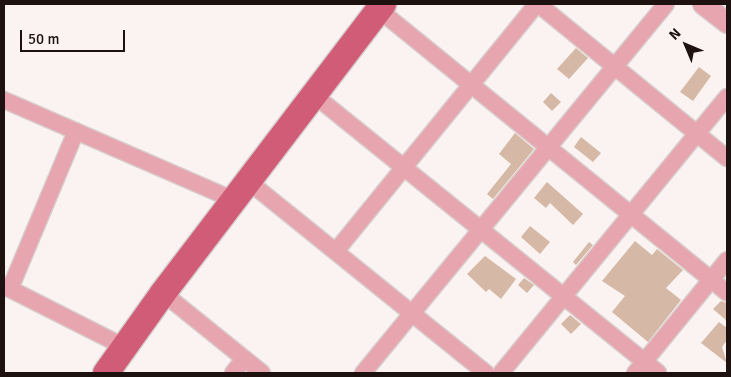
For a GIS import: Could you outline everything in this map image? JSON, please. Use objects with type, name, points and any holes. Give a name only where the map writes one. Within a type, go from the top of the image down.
[{"type":"main road","points":[[106,373],[163,293],[381,7]]},
{"type":"street","points":[[336,251],[538,4],[727,158]]},
{"type":"street","points":[[363,373],[666,4]]},
{"type":"street","points":[[703,4],[727,23]]},
{"type":"street","points":[[381,7],[471,85],[727,293]]},
{"type":"street","points":[[314,95],[564,296],[640,368],[658,373]]},
{"type":"street","points":[[501,373],[727,97]]},
{"type":"street","points":[[4,100],[76,131],[241,190],[336,251],[486,373]]},
{"type":"street","points":[[76,131],[7,288],[125,347]]},
{"type":"street","points":[[640,368],[727,260]]},
{"type":"street","points":[[163,293],[262,373]]},
{"type":"street","points":[[233,373],[244,359]]},
{"type":"building","points":[[576,48],[588,58],[569,79],[557,69]]},
{"type":"building","points":[[699,67],[711,76],[693,101],[680,92]]},
{"type":"building","points":[[551,93],[561,102],[552,111],[543,102]]},
{"type":"building","points":[[515,133],[534,149],[493,199],[487,194],[511,164],[499,154]]},
{"type":"building","points":[[581,137],[601,153],[593,162],[574,147]]},
{"type":"building","points":[[547,182],[583,214],[573,225],[550,203],[546,208],[534,198]]},
{"type":"building","points":[[530,226],[550,242],[540,254],[521,237]]},
{"type":"building","points":[[635,241],[652,255],[657,249],[683,270],[666,288],[681,300],[648,342],[612,312],[625,296],[602,281]]},
{"type":"building","points":[[589,242],[593,245],[576,265],[573,262]]},
{"type":"building","points":[[485,256],[516,279],[501,299],[489,289],[486,292],[467,274]]},
{"type":"building","points":[[524,278],[534,285],[527,293],[518,285]]},
{"type":"building","points":[[721,301],[727,303],[727,321],[713,309]]},
{"type":"building","points":[[570,315],[581,324],[571,334],[561,324]]},
{"type":"building","points":[[719,322],[727,328],[727,340],[722,347],[727,363],[701,343]]}]
